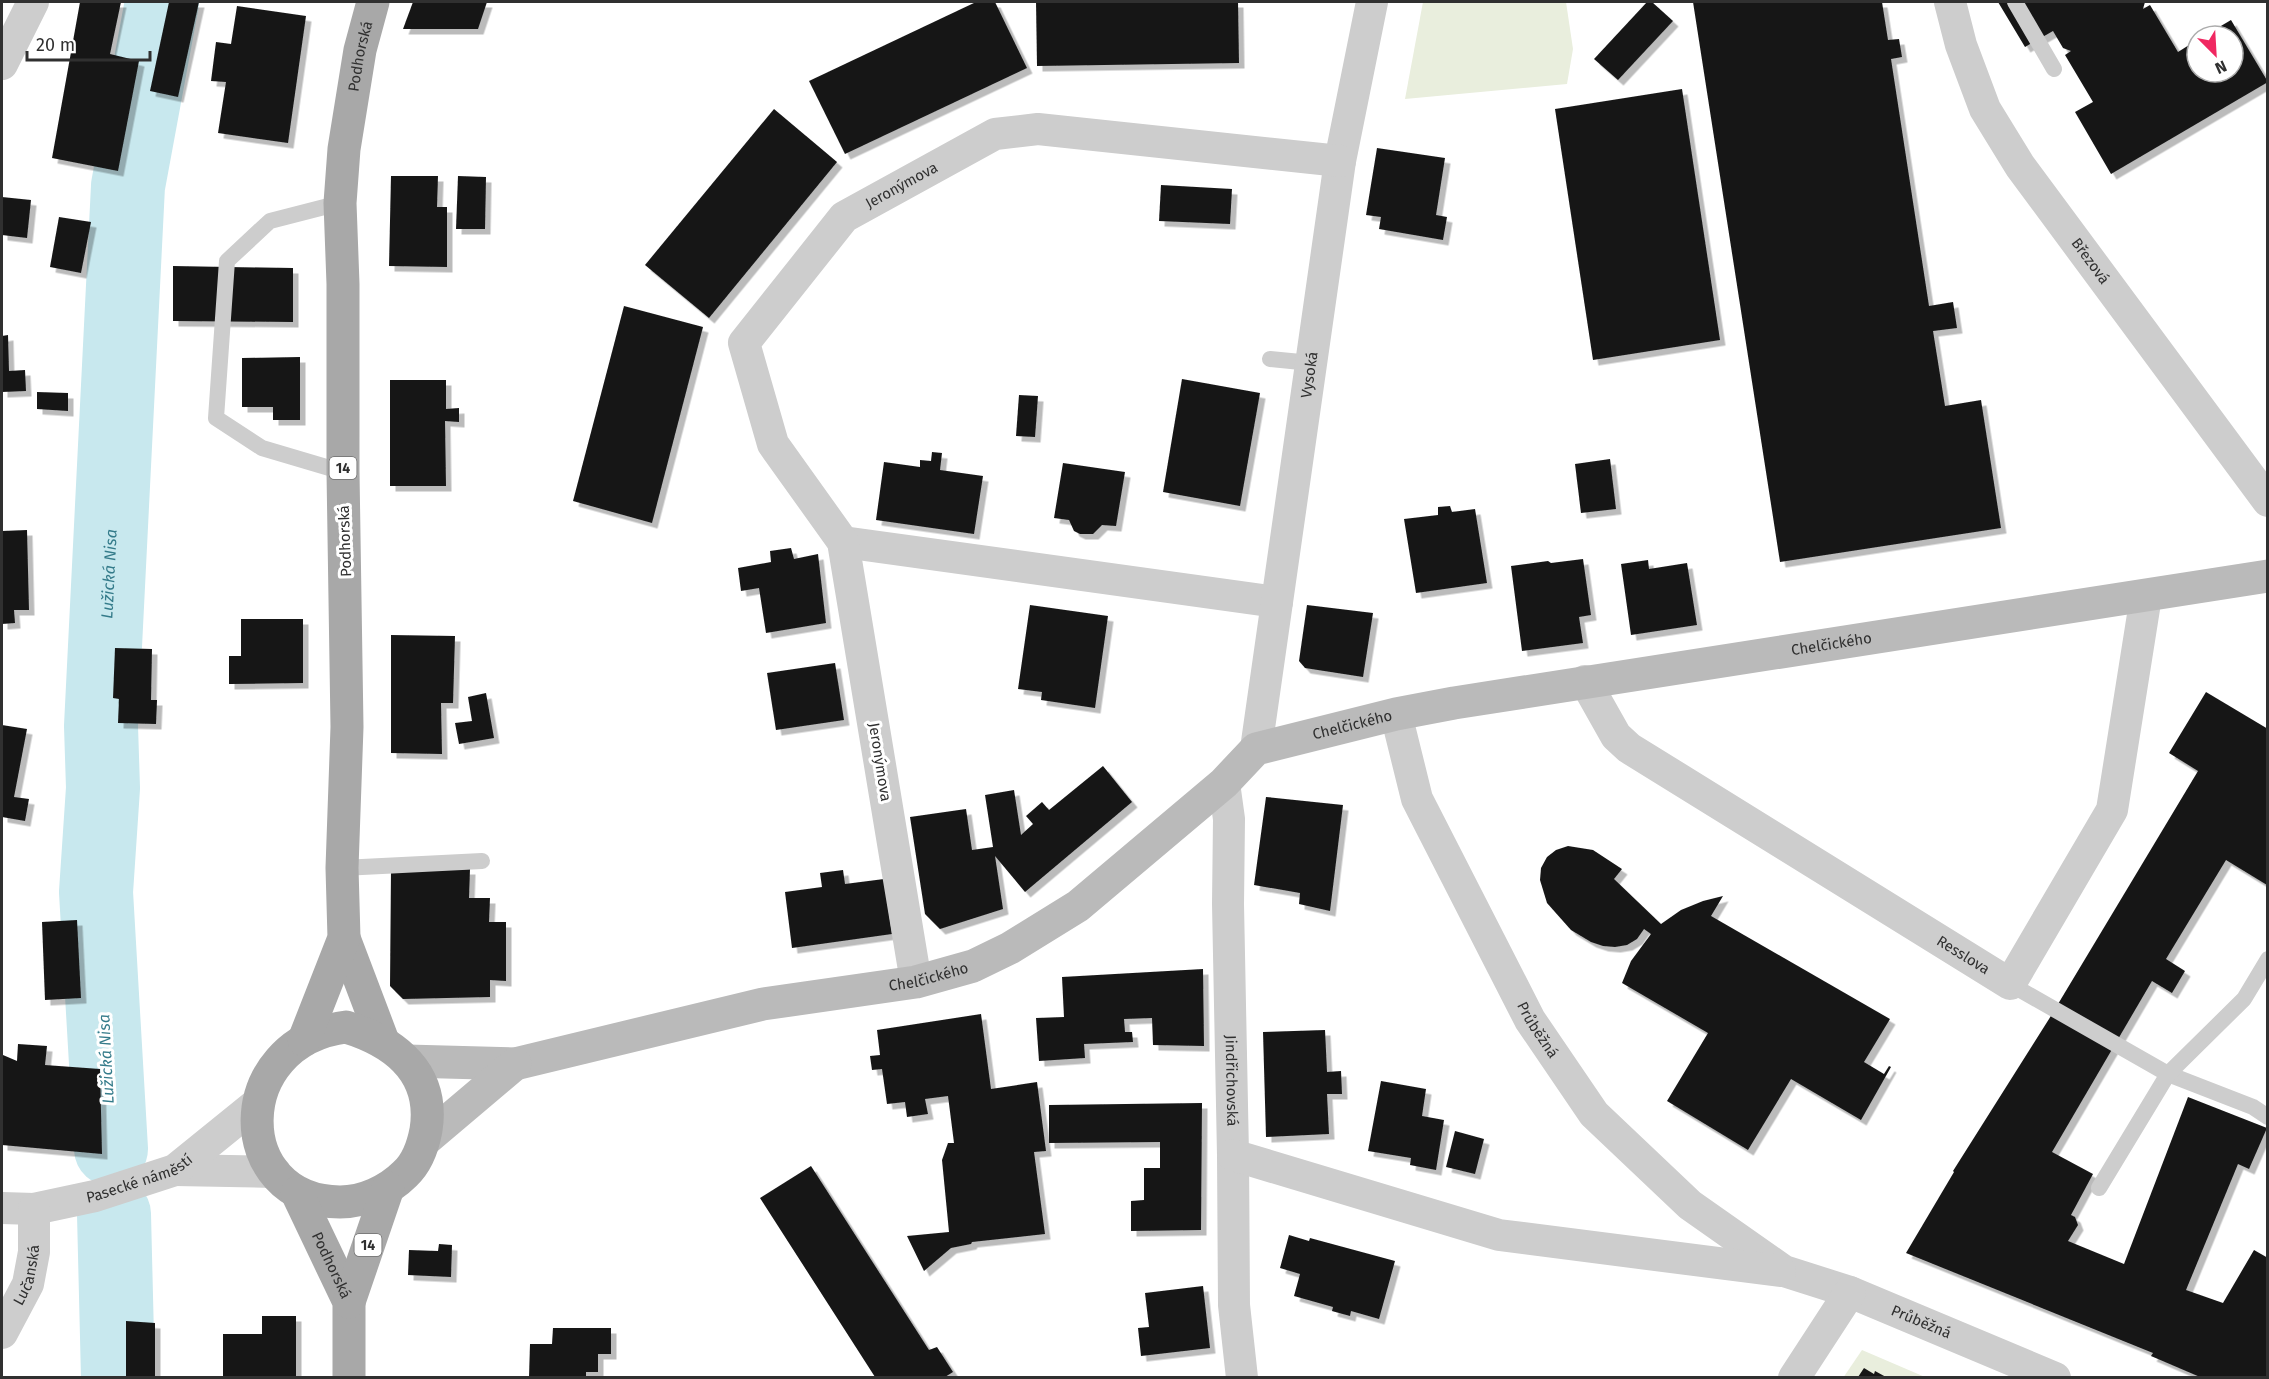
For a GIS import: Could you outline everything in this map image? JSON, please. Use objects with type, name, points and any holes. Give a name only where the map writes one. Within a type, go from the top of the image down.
[{"type":"main road","name":"Podhorská","points":[[304,1040],[344,938],[342,868],[347,727],[343,284],[340,203],[344,149],[360,50],[373,2]]},
{"type":"main road","name":"14","points":[[286,1183],[313,1199],[347,1202],[367,1198],[388,1188],[406,1174],[417,1159],[424,1141],[428,1108],[425,1091],[395,1051],[344,938]]},
{"type":"main road","name":"Podhorská","points":[[349,1377],[349,1302],[286,1183],[268,1161],[257,1127],[259,1102],[262,1088],[273,1066],[290,1049],[325,1031],[346,1027],[395,1051]]},
{"type":"main road","name":"14","points":[[349,1302],[388,1188]]},
{"type":"street","points":[[2,64],[33,2]]},
{"type":"street","name":"Vysoká","points":[[1256,749],[1340,161],[1372,2]]},
{"type":"street","name":"Březová","points":[[1950,2],[1961,45],[1985,109],[2020,166],[2268,501]]},
{"type":"street","name":"Jeronýmova","points":[[916,982],[843,542],[773,444],[744,343],[844,217],[995,135],[1038,129],[1340,161]]},
{"type":"street","points":[[843,542],[1277,602]]},
{"type":"street","name":"Chelčického","points":[[395,1051],[515,1064],[763,1004],[916,982],[973,966],[1010,948],[1078,906],[1224,783],[1256,749],[1396,714],[1585,681],[2268,576]]},
{"type":"street","points":[[2010,984],[2112,810],[2146,596]]},
{"type":"street","name":"Resslova","points":[[1585,681],[1616,736],[1629,748],[2010,984]]},
{"type":"street","name":"Průběžná","points":[[1396,714],[1417,799],[1530,1020],[1594,1114],[1690,1205],[1784,1271]]},
{"type":"street","name":"Jindřichovská","points":[[1224,783],[1229,819],[1228,904],[1234,1305],[1242,1377]]},
{"type":"street","name":"Chelčického","points":[[424,1141],[515,1064]]},
{"type":"street","name":"Pasecké náměstí","points":[[2,1208],[34,1209],[95,1196],[175,1170],[259,1102]]},
{"type":"street","name":"Průběžná","points":[[1233,1155],[1499,1235],[1784,1271],[1850,1292],[2055,1377]]},
{"type":"street","points":[[175,1170],[286,1183]]},
{"type":"street","name":"Lučanská","points":[[2,1333],[28,1284],[34,1252],[34,1209]]},
{"type":"street","points":[[1794,1377],[1850,1292]]},
{"type":"lane","points":[[2014,2],[2054,69]]},
{"type":"lane","points":[[340,203],[270,220],[227,261],[216,418],[262,448],[343,472]]},
{"type":"lane","points":[[1270,359],[1311,363]]},
{"type":"lane","points":[[342,868],[482,861]]},
{"type":"lane","points":[[2099,1188],[2168,1074],[2244,999],[2268,959]]},
{"type":"lane","points":[[2010,984],[2168,1074],[2253,1107],[2268,1117]]},
{"type":"green space","points":[[1423,2],[1566,2],[1573,49],[1567,84],[1405,99]]},
{"type":"green space","points":[[1862,1350],[1925,1377],[1843,1378]]},
{"type":"building","points":[[80,2],[121,2],[110,54],[139,61],[118,171],[52,158]]},
{"type":"building","points":[[169,2],[199,2],[178,97],[150,91]]},
{"type":"building","points":[[413,2],[487,2],[478,29],[403,29]]},
{"type":"building","points":[[976,2],[995,2],[1027,68],[845,154],[809,81]]},
{"type":"building","points":[[1036,2],[1238,2],[1239,63],[1037,66]]},
{"type":"building","points":[[1647,2],[1652,2],[1673,21],[1618,80],[1594,59]]},
{"type":"building","points":[[1693,2],[1882,2],[1888,40],[1899,39],[1902,57],[1891,59],[1929,306],[1953,302],[1957,328],[1933,331],[1945,406],[1981,400],[2001,528],[1780,562]]},
{"type":"building","points":[[1998,2],[2145,2],[2143,9],[2150,5],[2178,52],[2185,48],[2185,84],[2245,84],[2245,43],[2268,82],[2111,174],[2075,112],[2093,102],[2065,55],[2071,51],[2063,48],[2053,31],[2025,47]]},
{"type":"building","points":[[237,6],[306,16],[288,143],[218,133],[226,82],[211,81],[216,42],[231,44]]},
{"type":"building","points":[[1682,89],[1720,340],[1593,360],[1555,109]]},
{"type":"building","points":[[774,109],[837,162],[709,318],[645,265]]},
{"type":"building","points":[[1377,148],[1445,158],[1436,215],[1447,217],[1443,240],[1379,229],[1381,217],[1366,215]]},
{"type":"building","points":[[391,176],[438,176],[437,207],[447,207],[447,267],[389,266]]},
{"type":"building","points":[[458,176],[486,177],[485,229],[456,229]]},
{"type":"building","points":[[1161,185],[1232,189],[1230,224],[1159,221]]},
{"type":"building","points":[[2,197],[31,200],[27,238],[2,235]]},
{"type":"building","points":[[59,217],[91,222],[81,273],[50,267]]},
{"type":"building","points":[[173,266],[293,268],[293,322],[173,321]]},
{"type":"building","points":[[624,306],[703,327],[652,523],[573,501]]},
{"type":"building","points":[[8,335],[9,371],[25,370],[26,391],[2,392],[2,336]]},
{"type":"building","points":[[300,357],[300,420],[273,420],[273,407],[242,407],[242,358]]},
{"type":"building","points":[[1182,379],[1260,393],[1240,506],[1163,492]]},
{"type":"building","points":[[390,380],[446,380],[446,409],[459,408],[459,422],[445,421],[446,486],[390,486]]},
{"type":"building","points":[[37,392],[68,393],[68,411],[37,409]]},
{"type":"building","points":[[1019,395],[1038,396],[1035,437],[1016,436]]},
{"type":"building","points":[[932,452],[942,453],[940,470],[983,476],[974,534],[876,520],[884,462],[920,467],[920,460],[931,461]]},
{"type":"building","points":[[1610,459],[1616,509],[1581,513],[1575,464]]},
{"type":"building","points":[[1063,463],[1125,472],[1116,526],[1102,525],[1093,534],[1080,534],[1074,531],[1069,520],[1054,518]]},
{"type":"building","points":[[1450,506],[1452,512],[1475,509],[1487,583],[1416,593],[1404,519],[1438,515],[1438,507]]},
{"type":"building","points":[[27,530],[29,610],[14,610],[15,623],[2,624],[2,531]]},
{"type":"building","points":[[791,548],[794,559],[818,554],[826,623],[766,633],[759,588],[741,591],[738,568],[771,562],[770,551]]},
{"type":"building","points":[[1583,559],[1591,615],[1579,617],[1583,643],[1522,651],[1511,566]]},
{"type":"building","points":[[1648,560],[1649,569],[1687,563],[1697,625],[1631,635],[1621,564]]},
{"type":"building","points":[[1030,605],[1108,616],[1095,708],[1041,700],[1042,692],[1018,689]]},
{"type":"building","points":[[1307,605],[1373,613],[1363,677],[1305,668],[1299,661]]},
{"type":"building","points":[[241,619],[303,619],[303,683],[229,684],[229,656],[241,656]]},
{"type":"building","points":[[391,635],[455,636],[453,703],[441,703],[442,754],[391,753]]},
{"type":"building","points":[[115,648],[152,649],[151,700],[157,700],[156,724],[118,723],[119,699],[113,698]]},
{"type":"building","points":[[835,663],[844,720],[776,730],[767,673]]},
{"type":"building","points":[[2206,692],[2268,729],[2268,883],[2267,885],[2226,860],[2166,959],[2185,971],[2172,993],[2152,981],[2052,1152],[2093,1174],[2071,1215],[2075,1217],[2078,1225],[2068,1241],[2124,1264],[2188,1097],[2267,1128],[2249,1169],[2238,1164],[2186,1290],[2223,1303],[2254,1250],[2268,1258],[2268,1377],[2200,1377],[2151,1356],[2153,1353],[1906,1253],[1953,1171],[2049,1019],[2198,771],[2169,753]]},
{"type":"building","points":[[486,693],[494,738],[459,744],[455,723],[472,721],[468,697]]},
{"type":"building","points":[[2,725],[27,729],[14,797],[29,799],[25,821],[2,817]]},
{"type":"building","points":[[1103,766],[1132,802],[1025,892],[995,856],[1003,909],[940,929],[925,914],[910,817],[966,809],[972,850],[993,847],[985,795],[1014,790],[1021,835],[1033,824],[1026,816],[1042,802],[1049,810]]},
{"type":"building","points":[[1266,797],[1343,805],[1330,911],[1299,904],[1300,893],[1254,885]]},
{"type":"building","points":[[1568,846],[1593,850],[1622,869],[1614,879],[1661,924],[1681,910],[1723,896],[1711,916],[1890,1019],[1864,1062],[1884,1074],[1889,1066],[1891,1067],[1861,1120],[1791,1079],[1748,1150],[1667,1101],[1708,1033],[1622,983],[1631,961],[1651,934],[1644,929],[1637,939],[1627,945],[1603,946],[1571,930],[1547,903],[1540,880],[1541,868],[1547,857],[1556,850]]},
{"type":"building","points":[[470,869],[469,898],[490,898],[489,922],[506,922],[506,981],[490,980],[490,997],[403,999],[390,986],[391,870]]},
{"type":"building","points":[[843,870],[845,884],[884,879],[892,934],[792,948],[785,892],[822,887],[820,873]]},
{"type":"building","points":[[77,920],[81,998],[45,1000],[42,922]]},
{"type":"building","points":[[1203,969],[1204,1046],[1153,1045],[1152,1018],[1124,1019],[1125,1032],[1132,1032],[1133,1042],[1084,1044],[1085,1058],[1039,1061],[1036,1018],[1064,1017],[1062,977]]},
{"type":"building","points":[[981,1014],[991,1089],[1037,1082],[1046,1151],[1034,1152],[1045,1234],[972,1242],[951,1248],[924,1271],[907,1236],[949,1232],[942,1160],[948,1143],[954,1143],[948,1096],[925,1099],[928,1114],[907,1117],[905,1102],[887,1104],[882,1069],[872,1070],[870,1056],[880,1055],[877,1030]]},
{"type":"building","points":[[1325,1030],[1327,1072],[1341,1071],[1342,1094],[1327,1094],[1329,1134],[1266,1137],[1263,1032]]},
{"type":"building","points":[[18,1044],[47,1046],[45,1065],[100,1069],[102,1154],[2,1145],[2,1058],[3,1055],[17,1061]]},
{"type":"building","points":[[1381,1081],[1426,1089],[1422,1116],[1444,1120],[1436,1170],[1410,1165],[1411,1158],[1368,1151]]},
{"type":"building","points":[[1202,1103],[1201,1230],[1131,1231],[1131,1201],[1144,1200],[1144,1168],[1160,1168],[1160,1142],[1049,1143],[1049,1105]]},
{"type":"building","points":[[1455,1131],[1484,1139],[1475,1174],[1446,1167]]},
{"type":"building","points":[[811,1166],[929,1350],[937,1347],[953,1372],[945,1377],[875,1377],[760,1198]]},
{"type":"building","points":[[1289,1235],[1309,1241],[1310,1238],[1395,1261],[1379,1319],[1351,1311],[1350,1316],[1332,1311],[1333,1307],[1294,1296],[1300,1274],[1280,1268]]},
{"type":"building","points":[[439,1244],[452,1245],[451,1277],[408,1275],[409,1250],[438,1251]]},
{"type":"building","points":[[1203,1286],[1210,1348],[1141,1356],[1138,1328],[1149,1327],[1145,1293]]},
{"type":"building","points":[[262,1316],[296,1316],[296,1377],[223,1377],[223,1334],[262,1334]]},
{"type":"building","points":[[126,1321],[155,1323],[155,1377],[126,1377]]},
{"type":"building","points":[[553,1328],[611,1328],[611,1354],[598,1354],[598,1372],[586,1372],[586,1377],[529,1377],[530,1344],[552,1344]]},
{"type":"building","points":[[1864,1368],[1874,1374],[1875,1371],[1886,1377],[1858,1377]]},
{"type":"waterway","name":"Lužická Nisa","points":[[111,1149],[96,892],[103,788],[101,726],[128,186],[162,2]]},
{"type":"waterway","name":"Lužická Nisa","points":[[114,1214],[118,1378]]}]
